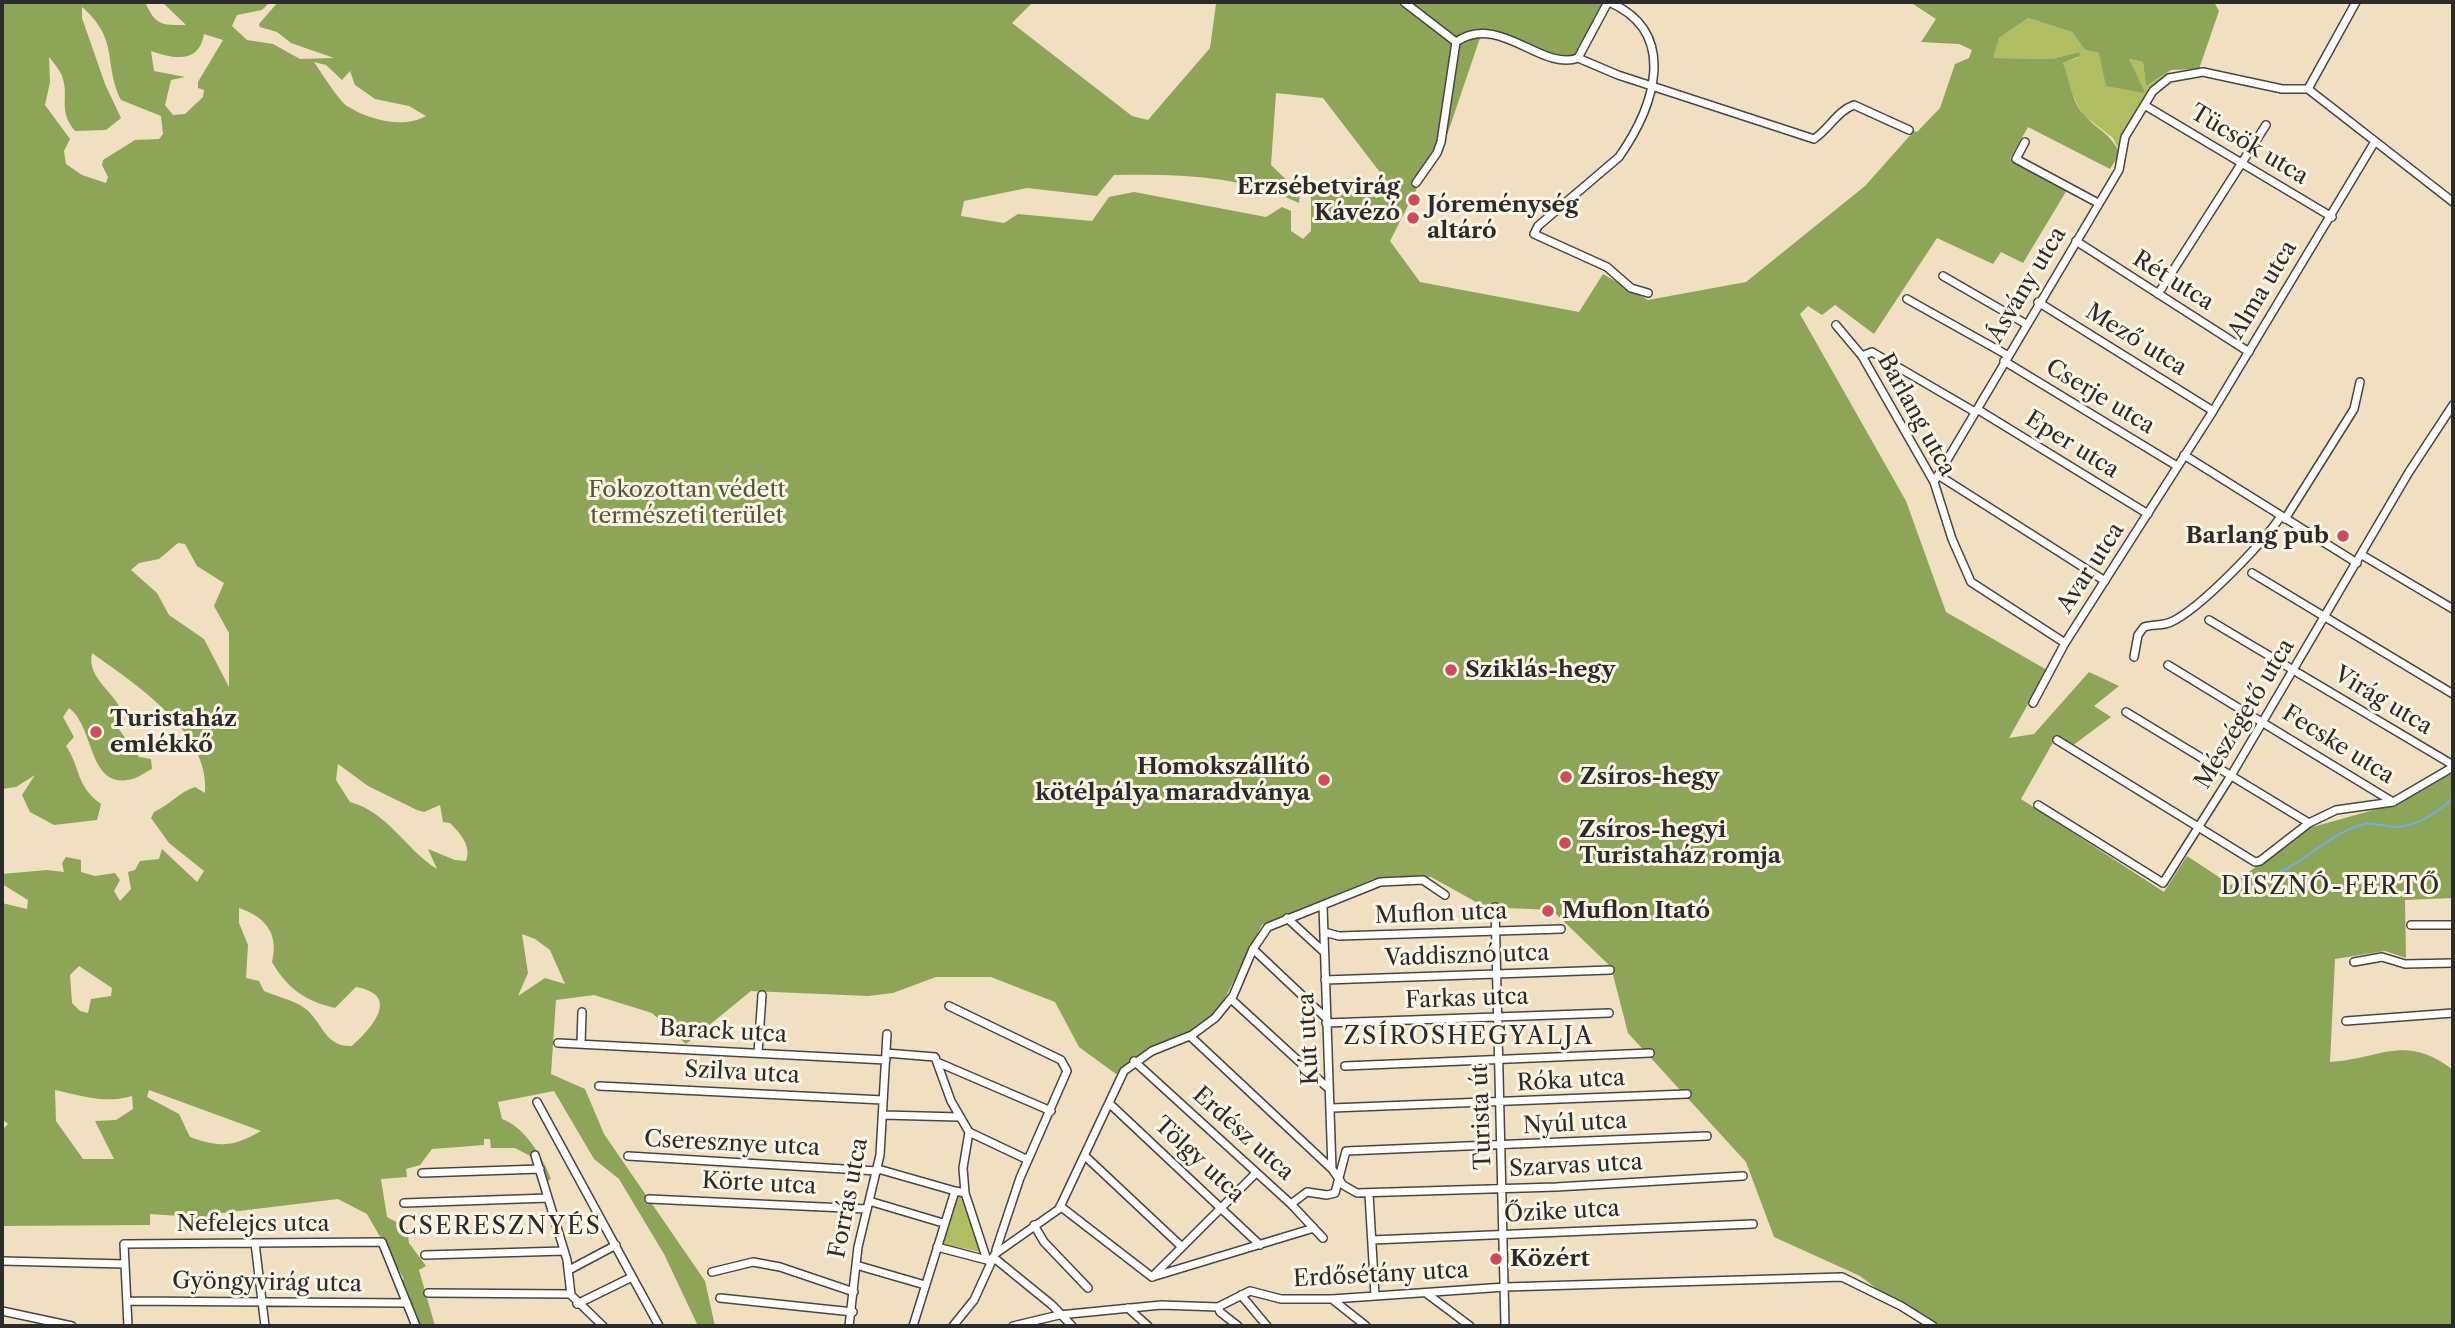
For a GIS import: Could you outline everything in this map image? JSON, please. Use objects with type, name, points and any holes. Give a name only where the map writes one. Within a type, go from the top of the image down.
[{"type":"street","points":[[1404,2],[1457,43]]},
{"type":"street","points":[[1578,58],[1609,2],[1631,14],[1647,34],[1655,59],[1654,85],[1629,144],[1619,157],[1538,226],[1534,234],[1540,240],[1607,267],[1631,288],[1648,293]]},
{"type":"street","points":[[2356,2],[2308,89],[2453,202]]},
{"type":"street","points":[[1416,183],[1437,153],[1441,142],[1457,43],[1467,35],[1478,33],[1519,42],[1559,60],[1578,58],[1618,75],[1815,139],[1828,129],[1842,109],[1854,105],[1909,130]]},
{"type":"street","name":"Ásvány utca","points":[[1936,478],[2038,302],[2119,170],[2125,137],[2159,83],[2178,75],[2203,72],[2282,89],[2308,89]]},
{"type":"street","name":"Tücsök utca","points":[[2146,106],[2332,217]]},
{"type":"street","points":[[2158,295],[2266,125]]},
{"type":"street","points":[[2025,142],[2016,159],[2098,203]]},
{"type":"street","name":"Alma utca","points":[[2184,455],[2332,217],[2374,143]]},
{"type":"street","name":"Rét utca","points":[[2076,242],[2249,352]]},
{"type":"street","points":[[1943,276],[2026,324]]},
{"type":"street","name":"Cserje utca","points":[[1907,299],[2177,466]]},
{"type":"street","name":"Mező utca","points":[[2038,302],[2213,411]]},
{"type":"street","name":"Barlang utca","points":[[1836,325],[1862,356],[1936,478],[1952,539],[1971,582],[2065,643]]},
{"type":"street","name":"Eper utca","points":[[1862,356],[1872,352],[1976,410],[2148,514]]},
{"type":"street","points":[[2134,657],[2138,635],[2144,627],[2170,623],[2216,588],[2270,533],[2354,409],[2360,382]]},
{"type":"street","name":"Mészégető utca","points":[[2038,805],[2163,883],[2232,774],[2409,472],[2453,405]]},
{"type":"street","points":[[2184,455],[2357,563]]},
{"type":"street","name":"Avar utca","points":[[2033,703],[2065,643],[2184,455]]},
{"type":"street","points":[[1936,478],[2105,581]]},
{"type":"street","points":[[2362,555],[2453,609]]},
{"type":"street","points":[[2252,573],[2453,694]]},
{"type":"street","name":"Virág utca","points":[[2209,620],[2453,766]]},
{"type":"street","name":"Fecske utca","points":[[2168,664],[2393,802]]},
{"type":"street","points":[[2126,712],[2309,823]]},
{"type":"street","points":[[2057,740],[2251,861],[2260,862],[2309,823],[2336,810],[2393,802],[2453,766]]},
{"type":"street","points":[[991,1258],[1034,1225],[1055,1214],[1110,1104],[1121,1075],[1134,1061],[1163,1045],[1190,1036],[1215,1018],[1231,999],[1253,949],[1268,927],[1382,882],[1423,880],[1445,895]]},
{"type":"street","name":"Kút utca","points":[[1326,905],[1326,1020],[1335,1173]]},
{"type":"street","name":"Turista út","points":[[1495,907],[1505,1326]]},
{"type":"street","points":[[1287,918],[1324,953]]},
{"type":"street","points":[[2411,925],[2453,925]]},
{"type":"street","name":"Muflon utca","points":[[1324,932],[1339,936],[1561,929]]},
{"type":"street","points":[[1253,949],[1326,1020]]},
{"type":"street","points":[[2354,962],[2382,957],[2405,964],[2453,963]]},
{"type":"street","name":"Vaddisznó utca","points":[[1325,980],[1610,970]]},
{"type":"street","points":[[758,1053],[762,995]]},
{"type":"street","points":[[1231,999],[1329,1088]]},
{"type":"street","points":[[949,1006],[1061,1060],[1067,1076],[1028,1160],[974,1300],[953,1326]]},
{"type":"street","points":[[581,1044],[582,1012]]},
{"type":"street","name":"Farkas utca","points":[[1326,1020],[1609,1013]]},
{"type":"street","points":[[2346,1021],[2453,1013]]},
{"type":"street","name":"Forrás utca","points":[[849,1326],[853,1312],[856,1265],[877,1170],[887,1034]]},
{"type":"street","points":[[1190,1036],[1335,1173],[1348,1189],[1369,1194],[1375,1296]]},
{"type":"street","name":"Barack utca","points":[[558,1043],[936,1059],[1051,1111]]},
{"type":"street","points":[[1345,1066],[1650,1053]]},
{"type":"street","points":[[936,1059],[959,1117],[969,1132],[1028,1160]]},
{"type":"street","name":"Erdész utca","points":[[1134,1061],[1292,1205],[1323,1238]]},
{"type":"street","name":"Szilva utca","points":[[599,1086],[883,1100]]},
{"type":"street","name":"Róka utca","points":[[1332,1108],[1687,1094]]},
{"type":"street","points":[[537,1102],[659,1326]]},
{"type":"street","name":"Tölgy utca","points":[[1110,1104],[1260,1245]]},
{"type":"street","points":[[883,1115],[959,1117]]},
{"type":"street","points":[[969,1132],[963,1168],[965,1193],[991,1258]]},
{"type":"street","name":"Nyúl utca","points":[[1335,1173],[1346,1151],[1502,1147],[1707,1136]]},
{"type":"street","points":[[535,1155],[569,1270],[570,1294],[577,1304],[603,1326]]},
{"type":"street","name":"Cseresznye utca","points":[[628,1156],[877,1170],[965,1193]]},
{"type":"street","points":[[1085,1156],[1182,1247]]},
{"type":"street","points":[[422,1173],[540,1169]]},
{"type":"street","points":[[1152,1277],[1256,1173]]},
{"type":"street","points":[[1292,1205],[1307,1192],[1332,1196],[1337,1190],[1335,1173]]},
{"type":"street","name":"Szarvas utca","points":[[1369,1194],[1743,1176]]},
{"type":"street","points":[[914,1326],[943,1223],[955,1191]]},
{"type":"street","points":[[404,1203],[548,1198]]},
{"type":"street","name":"Körte utca","points":[[649,1199],[868,1205],[943,1223]]},
{"type":"street","points":[[1060,1206],[1152,1277]]},
{"type":"street","name":"Őzike utca","points":[[1372,1240],[1753,1224]]},
{"type":"street","points":[[1034,1225],[1044,1242],[1088,1288]]},
{"type":"street","points":[[1152,1277],[1314,1228]]},
{"type":"street","name":"Nefelejcs utca","points":[[125,1264],[124,1244],[382,1242],[407,1303]]},
{"type":"street","points":[[255,1243],[265,1326]]},
{"type":"street","points":[[569,1270],[616,1245]]},
{"type":"street","points":[[937,1247],[991,1258],[1052,1305],[1072,1326]]},
{"type":"street","points":[[425,1255],[564,1251]]},
{"type":"street","points":[[2,1261],[125,1264],[128,1326]]},
{"type":"street","points":[[712,1272],[753,1262],[780,1267],[854,1292]]},
{"type":"street","points":[[856,1265],[925,1285]]},
{"type":"street","points":[[577,1304],[632,1277]]},
{"type":"street","name":"Erdősétány utca","points":[[1241,1295],[1255,1291],[1281,1299],[1332,1300],[1506,1287],[1842,1277],[1901,1306],[1933,1326]]},
{"type":"street","points":[[428,1293],[570,1294]]},
{"type":"street","points":[[1425,1293],[1470,1326]]},
{"type":"street","points":[[1013,1326],[1059,1314],[1161,1305],[1218,1307],[1241,1295],[1267,1326]]},
{"type":"street","points":[[720,1298],[853,1312]]},
{"type":"street","points":[[1332,1300],[1366,1326]]},
{"type":"street","name":"Gyöngyvirág utca","points":[[127,1301],[407,1303]]},
{"type":"street","points":[[407,1303],[416,1326]]},
{"type":"street","points":[[1218,1307],[1220,1312],[1238,1326]]},
{"type":"street","points":[[1128,1308],[1148,1326]]},
{"type":"street","points":[[2,1311],[72,1326]]},
{"type":"green space","name":"Fokozottan védett természeti terület","points":[[2,2],[145,2],[160,23],[186,25],[162,2],[270,2],[262,10],[237,15],[232,26],[247,40],[273,44],[300,59],[334,58],[291,43],[277,32],[260,27],[259,24],[278,2],[1033,2],[1012,23],[1132,116],[1148,120],[1210,48],[1216,4],[1213,2],[1612,2],[1582,54],[1565,63],[1481,35],[1442,150],[1418,186],[1390,241],[1420,282],[1579,312],[1603,274],[1648,300],[1746,282],[1865,186],[1914,131],[1917,132],[1940,108],[1955,64],[1969,58],[1972,50],[1959,44],[1921,42],[1936,19],[1910,2],[2214,2],[2219,11],[2199,69],[2171,70],[2146,86],[2143,62],[2129,59],[2145,93],[2106,86],[2099,53],[2085,50],[2072,32],[2028,18],[1999,38],[1993,58],[2052,59],[2079,52],[2080,56],[2063,63],[2080,110],[2108,136],[2120,153],[2110,169],[2028,127],[2010,159],[2067,190],[2023,263],[2001,252],[1993,264],[1937,238],[1874,334],[1835,305],[1822,315],[1808,306],[1800,314],[1906,501],[1946,612],[2047,670],[2009,738],[2034,734],[2089,672],[2119,686],[2094,706],[2111,717],[2072,746],[2056,737],[2021,799],[2164,892],[2187,856],[2231,885],[2309,828],[2395,804],[2453,771],[2453,898],[2405,900],[2406,958],[2385,951],[2335,959],[2330,1062],[2406,1050],[2436,1059],[2453,1070],[2453,1326],[1926,1326],[1860,1276],[1774,1237],[1746,1162],[1628,1033],[1611,967],[1552,910],[1485,907],[1431,877],[1373,879],[1262,925],[1223,1002],[1198,1030],[1162,1043],[1116,1074],[1079,1047],[1055,1002],[991,977],[936,977],[893,993],[868,996],[751,991],[686,1044],[652,1013],[594,995],[556,1000],[551,1074],[585,1089],[604,1134],[705,1281],[715,1326],[698,1326],[664,1254],[619,1179],[594,1159],[554,1091],[498,1102],[502,1119],[526,1136],[538,1153],[551,1179],[546,1182],[538,1160],[515,1148],[491,1148],[490,1139],[484,1139],[484,1145],[432,1149],[420,1165],[406,1169],[407,1177],[381,1179],[387,1217],[407,1228],[409,1243],[426,1266],[419,1270],[435,1326],[417,1326],[401,1281],[404,1279],[367,1214],[338,1199],[214,1214],[217,1226],[181,1231],[180,1216],[150,1214],[150,1225],[2,1226],[2,1130],[8,1124],[2,1119],[2,903],[27,909],[28,900],[2,884],[2,874],[47,870],[64,872],[62,863],[66,857],[81,860],[81,872],[95,876],[115,873],[120,880],[114,891],[120,901],[131,889],[128,872],[135,870],[140,861],[159,859],[162,849],[197,882],[204,871],[169,843],[151,818],[154,812],[189,789],[195,787],[205,793],[204,771],[196,750],[183,731],[148,695],[92,653],[94,671],[116,701],[125,720],[118,720],[118,728],[139,757],[151,759],[152,769],[132,779],[118,780],[107,776],[94,755],[84,729],[69,708],[63,717],[74,737],[66,746],[82,783],[101,804],[97,820],[54,825],[30,812],[22,795],[35,775],[16,787],[2,789]],"holes":[[[82,7],[102,30],[121,100],[161,116],[163,134],[159,139],[135,140],[103,160],[102,165],[108,177],[106,183],[82,175],[66,164],[64,151],[70,139],[45,105],[50,82],[49,57],[62,76],[66,116],[75,131],[106,130],[121,118],[105,84],[82,18]],[[204,34],[223,40],[198,82],[198,88],[204,90],[203,97],[185,114],[173,115],[165,105],[171,80],[185,77],[154,71],[151,51],[184,57],[197,50]],[[314,62],[326,65],[342,80],[350,71],[355,85],[375,99],[409,106],[426,116],[407,122],[376,119],[347,106]],[[1276,93],[1323,98],[1389,184],[1387,194],[1376,198],[1357,184],[1317,190],[1311,195],[1311,231],[1303,239],[1291,231],[1291,211],[1282,207],[1266,217],[1134,192],[1109,197],[1092,221],[1018,214],[1004,223],[961,216],[964,201],[1027,188],[1097,196],[1114,175],[1208,178],[1255,187],[1299,203],[1300,193],[1271,165]],[[178,543],[185,544],[197,566],[224,583],[214,606],[229,633],[229,687],[204,639],[169,615],[157,593],[131,570],[139,563],[159,559]],[[338,764],[368,786],[417,810],[424,812],[440,805],[443,822],[450,823],[464,840],[466,861],[455,860],[428,849],[437,869],[375,814],[350,802],[336,780]],[[239,908],[257,916],[268,928],[274,943],[272,962],[298,992],[315,1002],[335,1008],[356,987],[370,991],[377,997],[380,1005],[374,1022],[367,1031],[352,1046],[342,1045],[329,1037],[300,1005],[264,991],[259,981],[246,978],[248,945],[239,923]],[[522,934],[535,939],[550,950],[565,984],[545,978],[518,996],[528,973]],[[79,966],[112,988],[111,996],[91,999],[88,1013],[80,1011],[72,1003],[70,975]],[[55,1090],[103,1099],[132,1096],[133,1109],[116,1120],[95,1121],[114,1159],[83,1159],[56,1121]],[[149,1090],[261,1131],[227,1144],[190,1137],[179,1114],[147,1097]]]},
{"type":"green space","points":[[2028,18],[2072,32],[2085,50],[2143,62],[2146,86],[2169,72],[2120,152],[2113,138],[2083,115],[2068,86],[2063,63],[2079,57],[2079,52],[2052,59],[1992,58],[1999,38]]},
{"type":"green space","points":[[961,1194],[981,1252],[943,1244],[941,1241],[956,1195]]},
{"type":"waterway","points":[[2269,876],[2293,865],[2351,828],[2364,824],[2396,827],[2412,824],[2434,813],[2453,798]]},
{"type":"place","name":"Erzsébetvirág Kávézó","points":[[1414,200]]},
{"type":"place","name":"Jóreménység altáró","points":[[1413,218]]},
{"type":"place","name":"Barlang pub","points":[[2343,536]]},
{"type":"place","name":"Sziklás-hegy","points":[[1451,670]]},
{"type":"place","name":"Turistaház emlékkő","points":[[96,732]]},
{"type":"place","name":"Zsíros-hegy","points":[[1566,777]]},
{"type":"place","name":"Homokszállító kötélpálya maradványa","points":[[1324,780]]},
{"type":"place","name":"Zsíros-hegyi Turistaház romja","points":[[1565,843]]},
{"type":"place","name":"Muflon Itató","points":[[1548,911]]},
{"type":"place","name":"Közért","points":[[1496,1259]]},
{"type":"district","name":"DISZNÓ-FERTŐ","points":[[2331,887]]},
{"type":"district","name":"ZSÍROSHEGYALJA","points":[[1469,1037]]},
{"type":"district","name":"CSERESZNYÉS","points":[[500,1227]]}]
